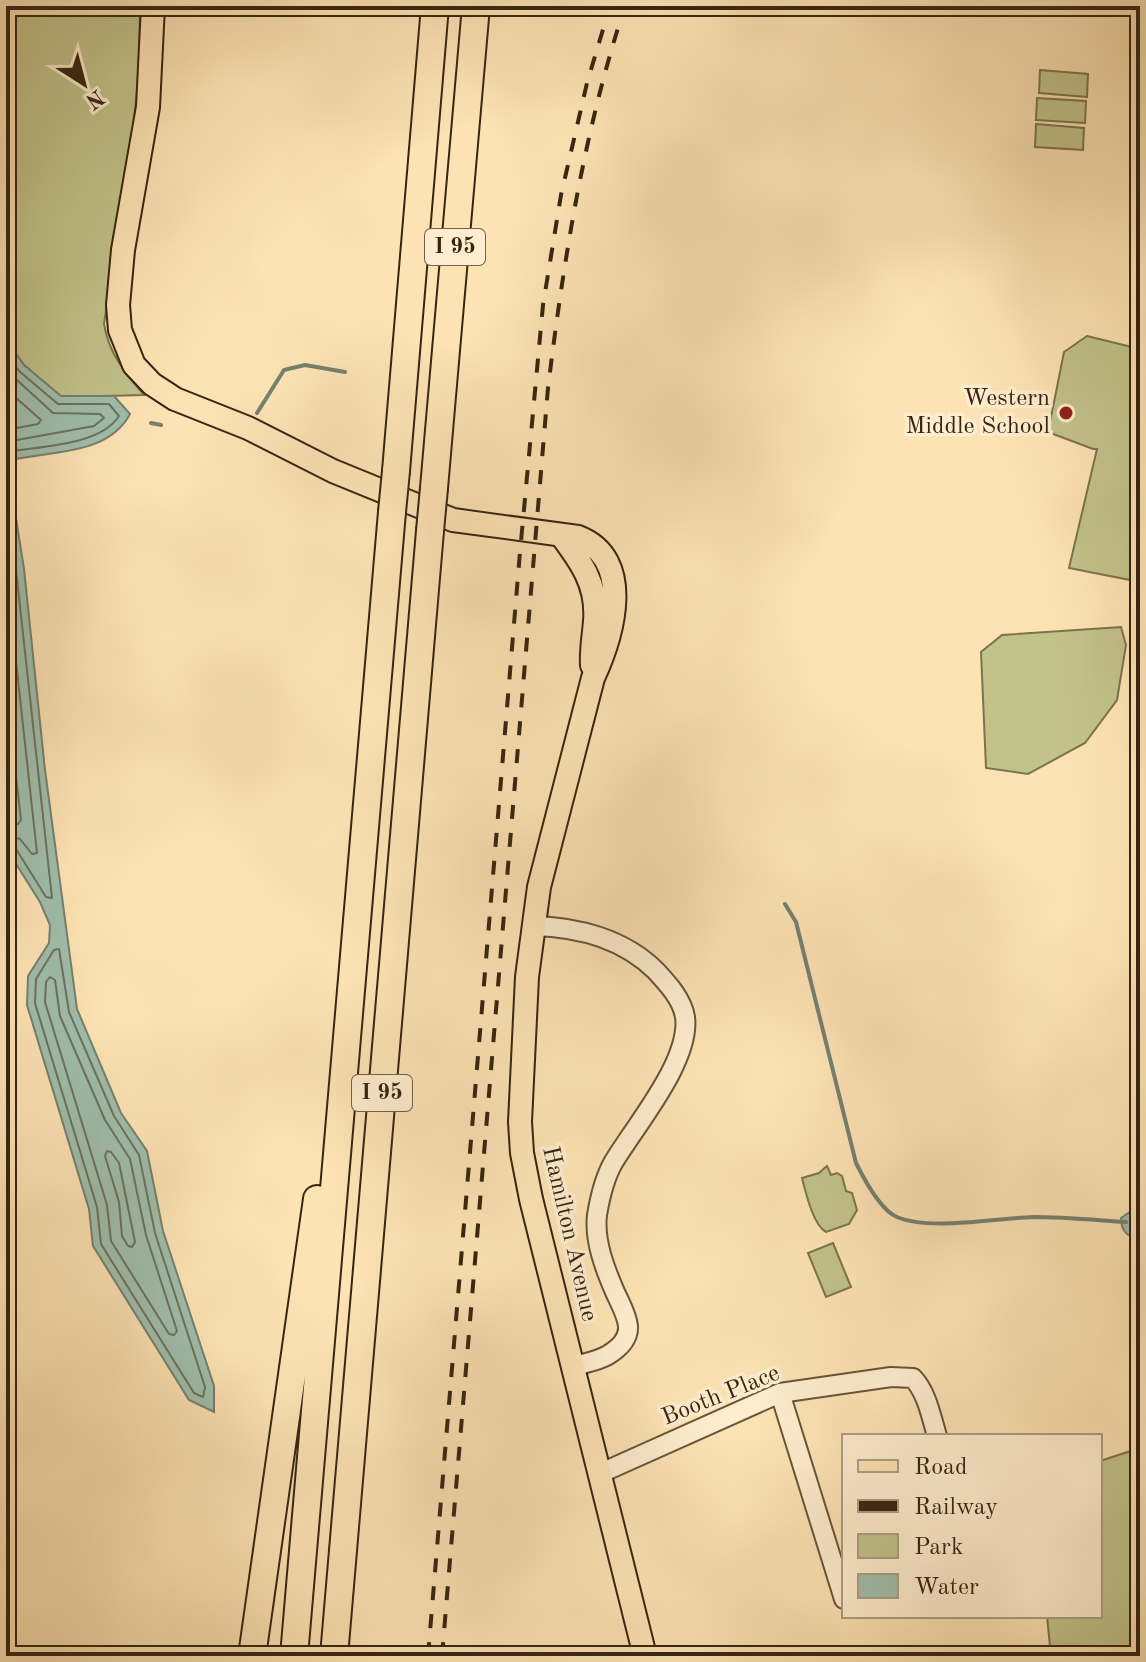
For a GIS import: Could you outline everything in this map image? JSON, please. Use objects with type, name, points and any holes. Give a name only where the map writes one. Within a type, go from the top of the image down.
[{"type":"highway","name":"I 95","points":[[294,1656],[435,6]]},
{"type":"highway","name":"I 95","points":[[334,1656],[476,6]]},
{"type":"highway","points":[[252,1656],[319,1183],[348,1022]]},
{"type":"main road","name":"Hamilton Avenue","points":[[153,6],[148,107],[123,250],[118,305],[125,347],[134,365],[152,384],[175,399],[248,428],[333,471],[453,520],[578,537],[592,542],[613,572],[614,603],[610,631],[604,655],[593,678],[539,887],[533,926],[520,1094],[522,1153],[531,1199],[645,1656]]},
{"type":"street","points":[[533,926],[548,926],[613,940],[632,951],[662,978],[680,1002],[685,1018],[684,1034],[670,1074],[603,1183],[597,1217],[601,1252],[624,1311],[627,1334],[623,1342],[606,1357],[574,1366]]},
{"type":"street","name":"Booth Place","points":[[601,1473],[780,1393],[891,1377],[913,1378],[922,1390],[936,1434]]},
{"type":"street","points":[[780,1393],[842,1593]]},
{"type":"green space","points":[[6,6],[140,6],[139,70],[133,130],[104,324],[114,354],[144,395],[61,397],[24,365],[6,340]]},
{"type":"green space","points":[[1040,70],[1088,74],[1087,97],[1039,93]]},
{"type":"green space","points":[[1037,98],[1086,101],[1085,123],[1036,120]]},
{"type":"green space","points":[[1036,124],[1084,128],[1083,150],[1035,147]]},
{"type":"green space","points":[[1087,336],[1140,349],[1140,582],[1069,568],[1097,449],[1048,432],[1064,352]]},
{"type":"green space","points":[[1121,627],[1126,645],[1117,700],[1085,743],[1028,774],[986,768],[981,652],[1002,635]]},
{"type":"green space","points":[[827,1166],[831,1175],[837,1173],[842,1176],[857,1210],[849,1224],[826,1232],[814,1216],[802,1178],[819,1173]]},
{"type":"green space","points":[[833,1243],[851,1287],[826,1297],[808,1253]]},
{"type":"green space","points":[[1140,1448],[1140,1656],[1051,1656],[1047,1618],[1102,1618],[1102,1460]]},
{"type":"water","points":[[6,340],[24,365],[61,396],[114,396],[130,414],[120,428],[92,445],[7,461],[24,569],[45,770],[77,1009],[121,1113],[147,1151],[163,1231],[214,1386],[214,1412],[189,1400],[93,1246],[89,1209],[27,1005],[28,976],[49,943],[50,925],[40,902],[6,848]]},
{"type":"water","points":[[1140,1208],[1139,1240],[1126,1232],[1121,1218]]},
{"type":"waterway","points":[[257,413],[284,370],[305,365],[345,372]]},
{"type":"waterway","points":[[151,423],[161,425]]},
{"type":"waterway","points":[[785,904],[796,922],[856,1163],[885,1208],[897,1217],[927,1223],[1033,1217],[1126,1222]]},
{"type":"railway","points":[[428,1656],[543,305],[561,195],[587,83],[610,6]]},
{"type":"railway","points":[[442,1656],[548,388],[577,195],[598,100],[625,6]]},
{"type":"place","name":"Western Middle School","points":[[1066,413]]}]
